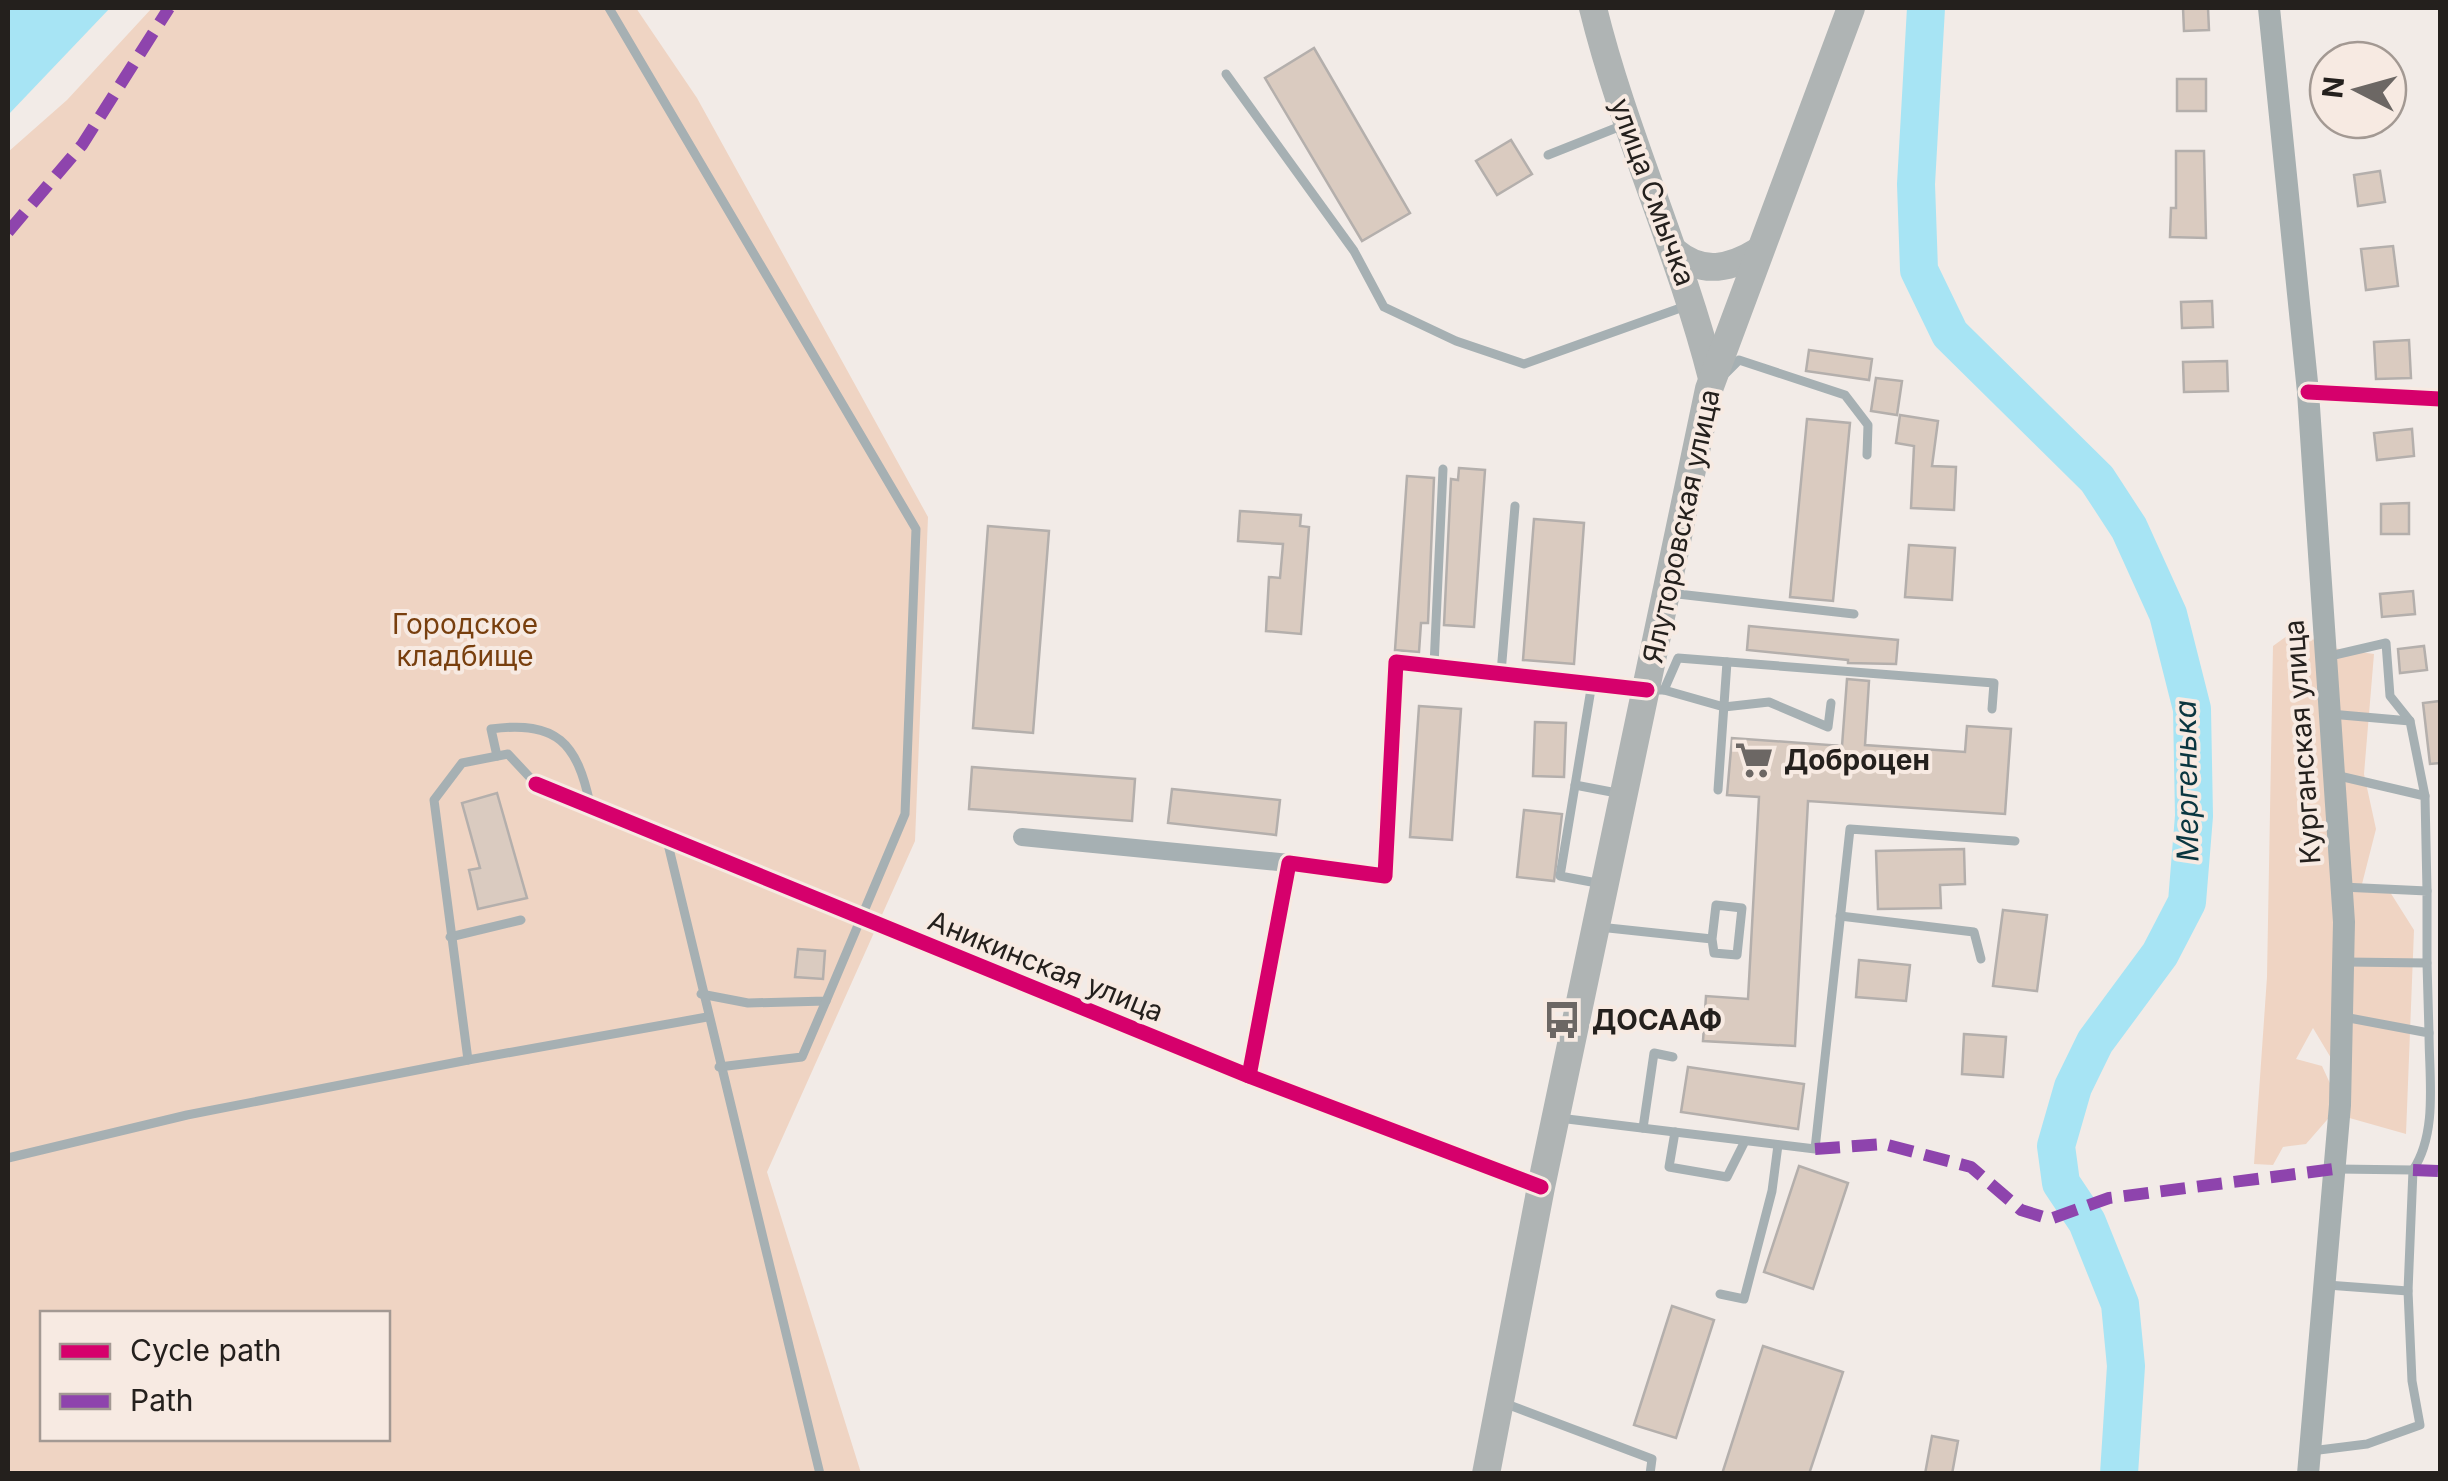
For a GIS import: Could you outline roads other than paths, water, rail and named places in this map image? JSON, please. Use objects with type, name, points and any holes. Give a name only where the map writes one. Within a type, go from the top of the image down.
[{"type":"main road","name":"улица Смычка","points":[[1592,8],[1628,124],[1693,303],[1711,383]]},
{"type":"main road","name":"Ялуторовская улица","points":[[1486,1474],[1596,927],[1625,794],[1656,690],[1667,593],[1711,383],[1851,8]]},
{"type":"main road","name":"Курганская улица","points":[[2269,8],[2308,392],[2342,886],[2342,1017],[2334,1170],[2309,1462]]},
{"type":"main road","points":[[1675,252],[1707,269],[1725,267],[1760,251]]},
{"type":"street","points":[[2308,392],[2440,399]]},
{"type":"street","points":[[1022,837],[1385,876],[1396,662],[1656,690]]},
{"type":"street","name":"Аникинская улица","points":[[536,784],[1249,1076],[1541,1187]]},
{"type":"street","points":[[1249,1076],[1289,863]]},
{"type":"lane","points":[[609,8],[916,529],[905,814],[802,1057],[719,1068]]},
{"type":"lane","points":[[1226,74],[1354,251],[1384,308],[1456,341],[1524,364],[1693,303]]},
{"type":"lane","points":[[1548,154],[1628,124]]},
{"type":"lane","points":[[1711,383],[1739,360],[1845,395],[1868,425],[1866,455]]},
{"type":"lane","points":[[1434,666],[1444,469]]},
{"type":"lane","points":[[1500,673],[1515,506]]},
{"type":"lane","points":[[1667,593],[1854,614]]},
{"type":"lane","points":[[2309,1462],[2420,1425],[2412,1380],[2408,1291],[2412,1170],[2422,1156],[2429,1121],[2425,796],[2410,721],[2390,696],[2386,643],[2326,657]]},
{"type":"lane","points":[[1830,703],[1828,727],[1769,702],[1724,707],[1656,690],[1678,658],[1994,683],[1992,708]]},
{"type":"lane","points":[[1718,790],[1727,662]]},
{"type":"lane","points":[[1592,684],[1560,876],[1606,885]]},
{"type":"lane","points":[[2330,714],[2410,721]]},
{"type":"lane","points":[[497,756],[492,729],[521,725],[550,730],[581,763],[591,807]]},
{"type":"lane","points":[[468,1060],[434,800],[462,764],[508,754],[536,784]]},
{"type":"lane","points":[[2334,774],[2425,796]]},
{"type":"lane","points":[[1575,785],[1625,794]]},
{"type":"lane","points":[[1556,1118],[1815,1149],[1850,829],[2015,841]]},
{"type":"lane","points":[[666,838],[706,1017],[820,1474]]},
{"type":"lane","points":[[2342,886],[2428,891]]},
{"type":"lane","points":[[1716,905],[1742,908],[1737,956],[1714,953],[1712,940],[1716,905]]},
{"type":"lane","points":[[1840,916],[1974,932],[1981,959]]},
{"type":"lane","points":[[450,937],[521,920]]},
{"type":"lane","points":[[1596,927],[1712,940]]},
{"type":"lane","points":[[2343,962],[2427,963]]},
{"type":"lane","points":[[701,994],[748,1004],[826,1002]]},
{"type":"lane","points":[[8,1158],[187,1114],[706,1017]]},
{"type":"lane","points":[[2342,1017],[2430,1033]]},
{"type":"lane","points":[[1643,1128],[1654,1053],[1673,1057]]},
{"type":"lane","points":[[1675,1132],[1669,1167],[1727,1177],[1745,1140]]},
{"type":"lane","points":[[1720,1294],[1744,1299],[1772,1191],[1778,1144]]},
{"type":"lane","points":[[2334,1170],[2412,1170]]},
{"type":"lane","points":[[2324,1285],[2408,1291]]},
{"type":"lane","points":[[1502,1402],[1652,1459],[1650,1474]]},
{"type":"water","points":[[8,8],[110,8],[8,115]]},
{"type":"waterway","name":"Мергенька","points":[[1926,8],[1916,184],[1919,270],[1950,334],[2097,479],[2129,528],[2168,614],[2192,709],[2194,816],[2187,902],[2160,954],[2095,1042],[2073,1087],[2056,1146],[2061,1183],[2087,1222],[2120,1304],[2126,1366],[2119,1474]]},
{"type":"place","name":"Доброцен","points":[[1754,760]]},
{"type":"place","name":"ДОСААФ","points":[[1562,1020]]},
{"type":"park label","name":"Городское кладбище","points":[[465,640]]}]
